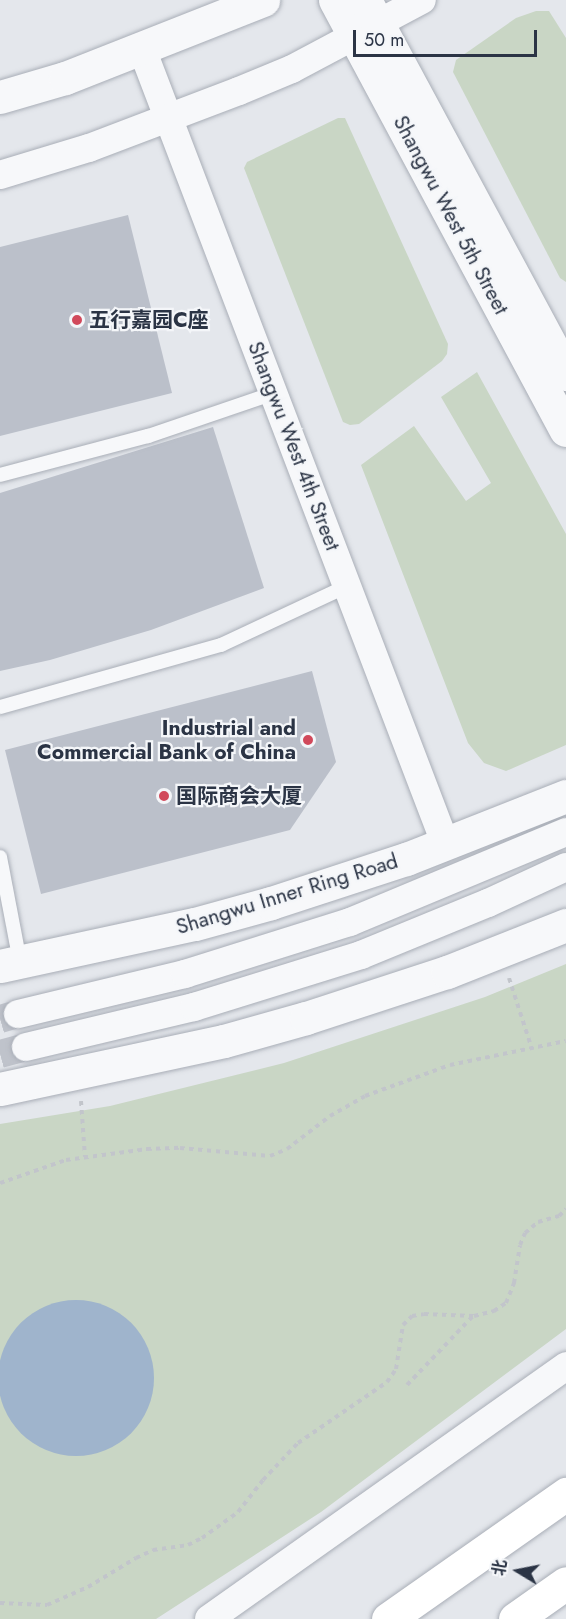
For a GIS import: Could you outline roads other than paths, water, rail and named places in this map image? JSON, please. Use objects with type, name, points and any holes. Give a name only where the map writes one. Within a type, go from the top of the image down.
[{"type":"highway","points":[[388,1619],[566,1494]]},
{"type":"highway","points":[[515,1619],[566,1583]]},
{"type":"street","points":[[0,98],[65,78],[263,0]]},
{"type":"street","name":"Shangwu West 5th Street","points":[[335,0],[366,20],[566,374]]},
{"type":"street","points":[[0,175],[89,148],[292,69],[366,20],[422,0]]},
{"type":"street","name":"Shangwu West 5th Street","points":[[366,20],[566,430]]},
{"type":"street","name":"Shangwu West 4th Street","points":[[142,49],[445,843]]},
{"type":"street","name":"Shangwu Inner Ring Road","points":[[10,964],[239,912],[406,859],[566,795]]},
{"type":"street","points":[[18,1014],[184,974],[350,922],[566,832]]},
{"type":"street","points":[[26,1047],[194,1007],[361,955],[488,903],[566,867]]},
{"type":"street","points":[[0,1089],[224,1041],[306,1018],[447,972],[566,925]]},
{"type":"street","points":[[209,1619],[566,1366]]},
{"type":"lane","points":[[0,475],[148,436],[274,393]]},
{"type":"lane","points":[[0,707],[221,645],[347,586]]},
{"type":"lane","points":[[0,857],[10,964]]},
{"type":"water","points":[[76,1300],[91,1301],[106,1306],[131,1323],[148,1348],[153,1363],[153,1393],[148,1408],[131,1433],[106,1450],[91,1455],[76,1456],[61,1455],[46,1450],[21,1433],[4,1408],[-1,1393],[-2,1378],[-1,1363],[4,1348],[21,1323],[46,1306],[61,1301]]},
{"type":"tunnel","points":[[0,1019],[18,1014]]},
{"type":"tunnel","points":[[0,1054],[26,1047]]},
{"type":"place","name":"五行嘉园C座","points":[[77,320]]},
{"type":"place","name":"Industrial and Commercial Bank of China","points":[[308,740]]},
{"type":"place","name":"国际商会大厦","points":[[164,796]]}]
